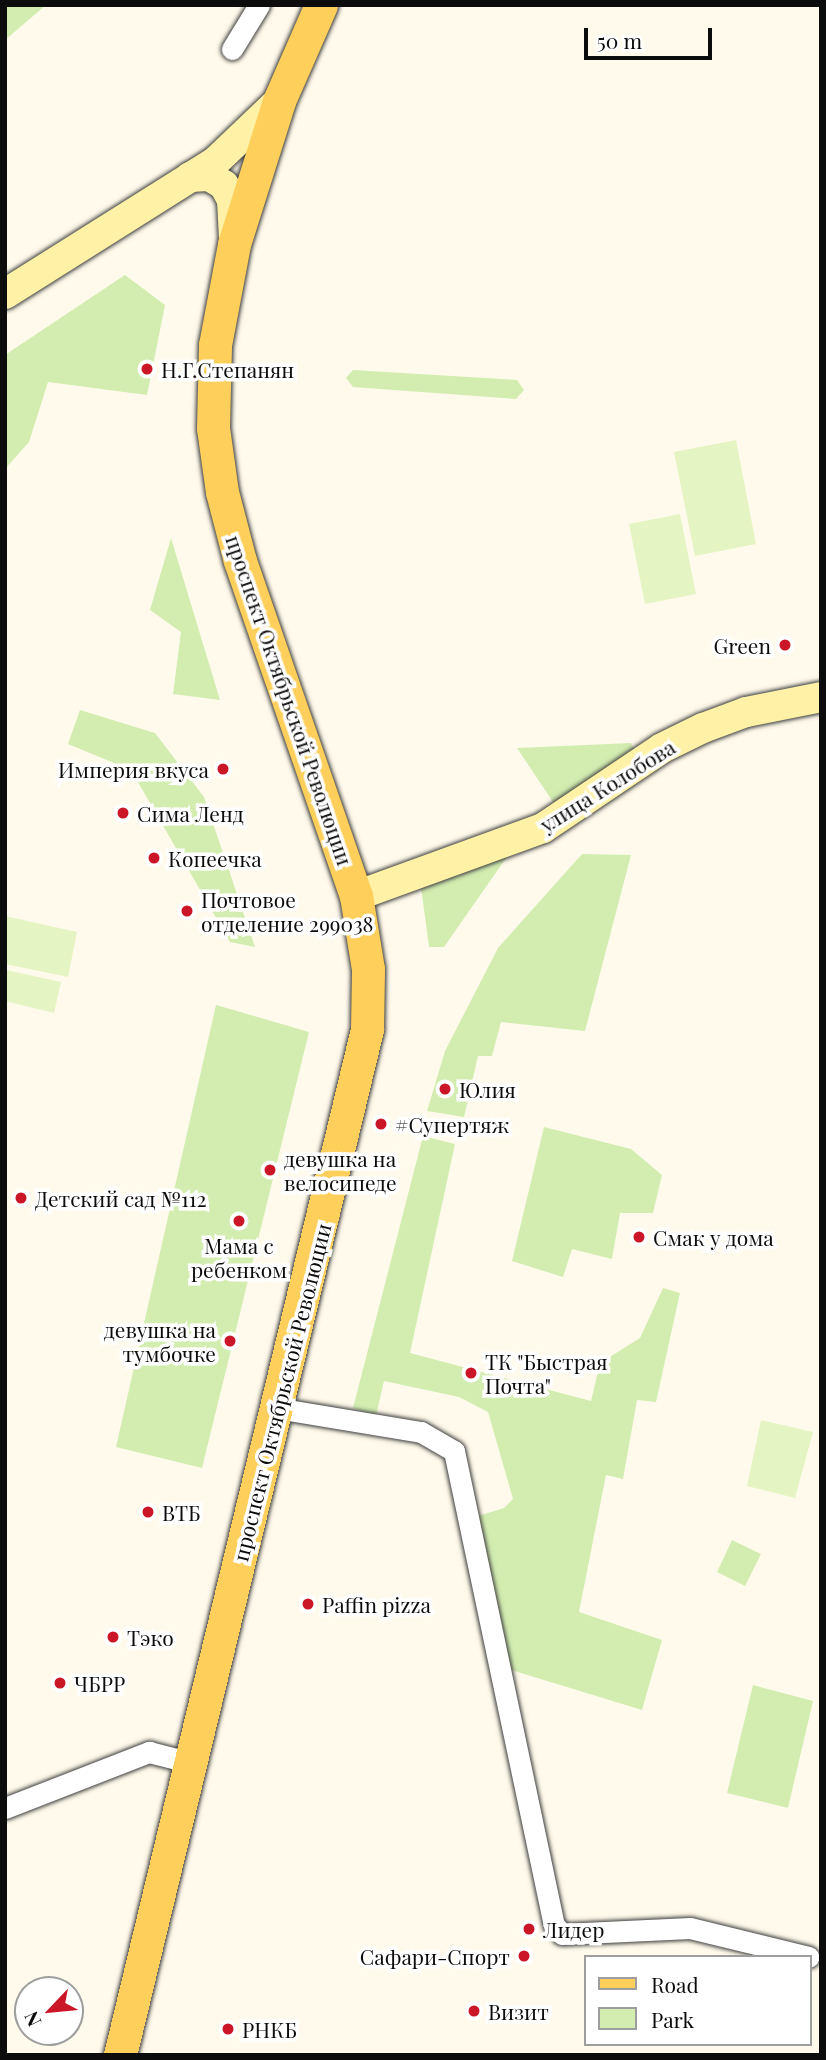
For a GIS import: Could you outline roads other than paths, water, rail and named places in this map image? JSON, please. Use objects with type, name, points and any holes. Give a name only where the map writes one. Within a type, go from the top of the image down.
[{"type":"main road","name":"проспект Октябрьской Революции","points":[[120,2055],[365,1046],[368,969],[356,896],[240,561],[222,492],[212,387],[222,293],[234,244],[279,101],[321,5]]},
{"type":"street","points":[[232,49],[259,5]]},
{"type":"street","points":[[5,294],[202,170],[279,101]]},
{"type":"street","points":[[202,170],[241,156],[260,161]]},
{"type":"street","points":[[202,170],[224,185],[232,200],[234,244]]},
{"type":"street","name":"улица Колобова","points":[[356,896],[543,828],[662,748],[703,727],[746,712],[821,697]]},
{"type":"street","points":[[276,1408],[421,1432],[454,1451],[554,1924],[562,1934],[690,1928],[801,1955]]},
{"type":"street","points":[[5,1808],[149,1752],[192,1763]]},
{"type":"place","name":"Н.Г.Степанян","points":[[147,369]]},
{"type":"place","name":"Green","points":[[785,645]]},
{"type":"place","name":"Империя вкуса","points":[[223,769]]},
{"type":"place","name":"Сима Ленд","points":[[123,813]]},
{"type":"place","name":"Копеечка","points":[[154,858]]},
{"type":"place","name":"Почтовое отделение 299038","points":[[187,911]]},
{"type":"place","name":"Юлия","points":[[445,1089]]},
{"type":"place","name":"#Супертяж","points":[[381,1124]]},
{"type":"place","name":"девушка на велосипеде","points":[[270,1170]]},
{"type":"place","name":"Детский сад №112","points":[[21,1198]]},
{"type":"place","name":"Мама с ребенком","points":[[239,1221]]},
{"type":"place","name":"Смак у дома","points":[[639,1237]]},
{"type":"place","name":"девушка на тумбочке","points":[[230,1341]]},
{"type":"place","name":"ТК \"Быстрая Почта\"","points":[[471,1373]]},
{"type":"place","name":"ВТБ","points":[[148,1512]]},
{"type":"place","name":"Paffin pizza","points":[[308,1604]]},
{"type":"place","name":"Тэко","points":[[113,1637]]},
{"type":"place","name":"ЧБРР","points":[[60,1683]]},
{"type":"place","name":"Лидер","points":[[529,1929]]},
{"type":"place","name":"Сафари-Спорт","points":[[524,1956]]},
{"type":"place","name":"Визит","points":[[474,2011]]},
{"type":"place","name":"РНКБ","points":[[228,2029]]}]
